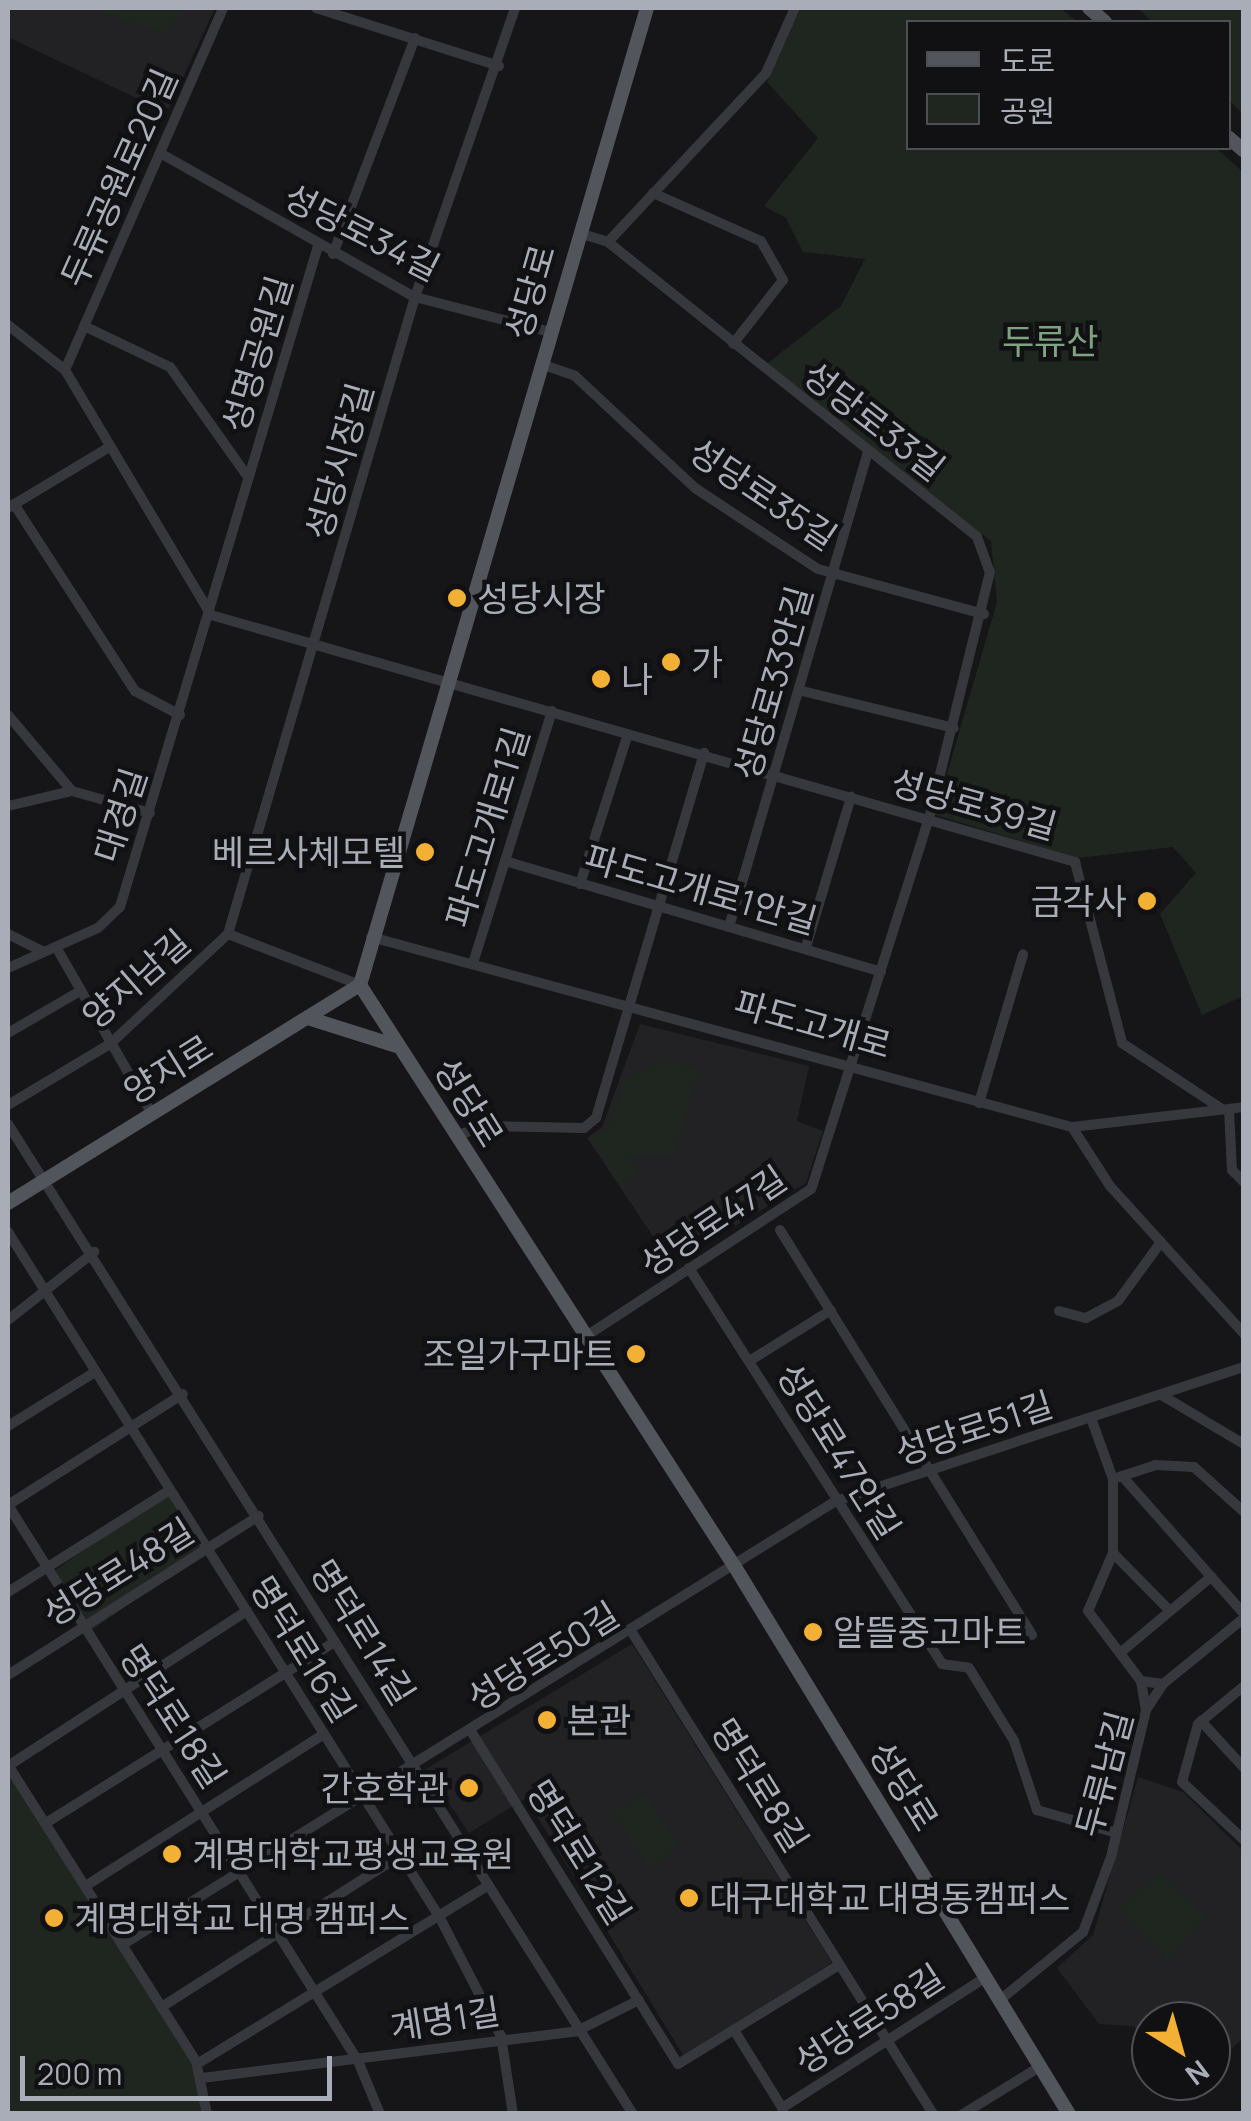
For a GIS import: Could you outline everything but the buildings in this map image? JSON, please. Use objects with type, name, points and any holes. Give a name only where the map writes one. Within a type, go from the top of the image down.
[{"type":"main road","name":"성당로","points":[[646,8],[370,937],[360,985],[583,1338],[734,1567],[1070,2114]]},
{"type":"main road","name":"양지로","points":[[8,1204],[360,985]]},
{"type":"main road","points":[[308,1018],[398,1046]]},
{"type":"street","name":"두류공원로20길","points":[[65,370],[223,8]]},
{"type":"street","points":[[316,8],[499,66]]},
{"type":"street","name":"성당시장길","points":[[228,934],[416,297],[499,66],[515,8]]},
{"type":"street","points":[[608,242],[766,73],[794,8]]},
{"type":"street","points":[[333,254],[414,38]]},
{"type":"street","name":"성당로34길","points":[[160,152],[318,246],[416,297],[550,332]]},
{"type":"street","points":[[652,192],[761,241],[783,280],[733,344]]},
{"type":"street","name":"성당로33길","points":[[579,233],[608,242],[984,545],[984,614],[929,818],[853,1062]]},
{"type":"street","name":"성명공원길","points":[[211,615],[318,246]]},
{"type":"street","points":[[8,325],[65,370],[106,449],[211,615],[446,684]]},
{"type":"street","name":"성명공원길","points":[[84,326],[170,367],[248,478]]},
{"type":"street","name":"성당로35길","points":[[541,364],[575,376],[695,488],[832,574],[984,614]]},
{"type":"street","points":[[106,449],[11,506],[136,691],[180,716]]},
{"type":"street","name":"성당로33안길","points":[[729,927],[802,692],[868,453]]},
{"type":"street","name":"대경길","points":[[8,968],[56,947],[120,907],[211,615]]},
{"type":"street","name":"성당로39길","points":[[446,684],[777,774],[1075,862],[1122,1044],[1226,1109]]},
{"type":"street","points":[[802,692],[954,728]]},
{"type":"street","name":"파도고개로1길","points":[[474,960],[552,711]]},
{"type":"street","points":[[8,715],[72,791]]},
{"type":"street","points":[[580,884],[628,734]]},
{"type":"street","points":[[455,1136],[485,1126],[590,1125],[704,754]]},
{"type":"street","points":[[8,806],[72,791],[150,813]]},
{"type":"street","name":"성당로39길","points":[[806,947],[851,796]]},
{"type":"street","name":"파도고개로1안길","points":[[505,861],[881,972]]},
{"type":"street","points":[[8,934],[44,952]]},
{"type":"street","name":"양지남길","points":[[8,1105],[110,1044],[228,934],[360,985]]},
{"type":"street","name":"파도고개로","points":[[370,937],[474,960],[853,1062],[979,1104],[1072,1127],[1244,1108]]},
{"type":"street","points":[[56,947],[75,994],[152,1114]]},
{"type":"street","points":[[979,1104],[1023,954]]},
{"type":"street","points":[[8,1032],[75,994]]},
{"type":"street","name":"성당로47길","points":[[583,1338],[811,1189],[853,1062]]},
{"type":"street","points":[[1226,1109],[1232,1170],[1244,1182]]},
{"type":"street","name":"명덕로14길","points":[[8,1124],[94,1252],[633,2114]]},
{"type":"street","points":[[1072,1127],[1160,1242],[1244,1334]]},
{"type":"street","points":[[780,1210],[780,1230],[934,1471],[1032,1635]]},
{"type":"street","points":[[759,1224],[780,1230]]},
{"type":"street","name":"명덕로16길","points":[[8,1232],[131,1427],[167,1492],[288,1674],[440,1918],[501,2036],[513,2114]]},
{"type":"street","points":[[1059,1312],[1086,1318],[1118,1301],[1160,1242]]},
{"type":"street","points":[[8,1320],[41,1288],[94,1252]]},
{"type":"street","name":"성당로47안길","points":[[689,1268],[942,1664],[969,1668],[1014,1741],[1038,1810],[1117,1833]]},
{"type":"street","points":[[750,1360],[831,1310]]},
{"type":"street","name":"성당로51길","points":[[734,1567],[836,1501],[1244,1367]]},
{"type":"street","points":[[8,1426],[94,1372]]},
{"type":"street","points":[[8,1505],[183,1394]]},
{"type":"street","points":[[1162,1396],[1244,1444]]},
{"type":"street","points":[[1090,1418],[1117,1478],[1244,1616]]},
{"type":"street","points":[[1117,1478],[1156,1464],[1194,1467],[1244,1512]]},
{"type":"street","points":[[1117,1478],[1113,1552],[1088,1611],[1142,1681],[1146,1710]]},
{"type":"street","points":[[8,1592],[167,1492]]},
{"type":"street","name":"명덕로18길","points":[[8,1505],[358,2062],[380,2114]]},
{"type":"street","name":"성당로48길","points":[[8,1675],[259,1516]]},
{"type":"street","points":[[1113,1552],[1170,1611]]},
{"type":"street","name":"성당로50길","points":[[122,1945],[472,1733],[734,1567]]},
{"type":"street","points":[[1120,1652],[1212,1577]]},
{"type":"street","points":[[206,2114],[197,2064],[8,1765],[248,1612]]},
{"type":"street","name":"두류남길","points":[[1000,2000],[1083,1932],[1117,1833],[1146,1710],[1163,1684],[1244,1616]]},
{"type":"street","name":"명덕로8길","points":[[632,1634],[933,2114]]},
{"type":"street","points":[[46,1823],[335,1642]]},
{"type":"street","points":[[1142,1681],[1163,1684]]},
{"type":"street","points":[[1242,1689],[1202,1721],[1182,1782],[1244,1840]]},
{"type":"street","points":[[1202,1721],[1244,1768]]},
{"type":"street","name":"명덕로12길","points":[[472,1733],[678,2064],[734,2030]]},
{"type":"street","points":[[87,1885],[324,1734]]},
{"type":"street","points":[[163,2006],[399,1856]]},
{"type":"street","points":[[197,2064],[317,1996],[488,1885]]},
{"type":"street","points":[[784,2110],[734,2030],[839,1965]]},
{"type":"street","name":"성당로58길","points":[[784,2110],[986,1977]]},
{"type":"street","points":[[578,2031],[639,2000]]},
{"type":"street","name":"계명1길","points":[[202,2078],[358,2062],[501,2036],[578,2031]]},
{"type":"street","points":[[963,2114],[1040,2066]]},
{"type":"shaded area","points":[[8,8],[215,8],[169,108],[157,108],[8,37]]},
{"type":"shaded area","points":[[640,1024],[809,1066],[797,1121],[823,1131],[806,1183],[702,1246],[692,1232],[662,1250],[587,1138],[602,1127]]},
{"type":"shaded area","name":"대구대학교 대명동캠퍼스","points":[[632,1644],[832,1963],[683,2055],[526,1798],[469,1833],[426,1769]]},
{"type":"shaded area","points":[[1138,1777],[1183,1792],[1243,1851],[1243,2038],[1231,2049],[1231,2001],[1131,2001],[1131,2026],[1099,2024],[1057,1968],[1093,1935]]},
{"type":"green space","points":[[92,8],[184,8],[165,34]]},
{"type":"green space","name":"두류산","points":[[801,8],[1060,8],[1075,20],[906,20],[906,150],[1218,150],[1243,172],[1243,996],[1202,1015],[1160,914],[1196,873],[1173,847],[1078,858],[935,815],[997,602],[991,541],[764,366],[841,306],[865,259],[803,252],[786,218],[764,206],[818,138],[767,82]]},
{"type":"green space","points":[[1138,8],[1243,8],[1243,114],[1231,102],[1231,20],[1150,20]]},
{"type":"green space","points":[[663,1060],[699,1069],[675,1155],[628,1155],[638,1172],[620,1185],[590,1139],[608,1127],[627,1077]]},
{"type":"green space","points":[[167,1492],[207,1549],[90,1631],[50,1574]]},
{"type":"green space","name":"계명대학교 대명 캠퍼스","points":[[8,1765],[197,2064],[207,2113],[8,2113]]},
{"type":"green space","points":[[645,1792],[679,1847],[647,1867],[613,1812]]},
{"type":"green space","points":[[1159,1872],[1206,1916],[1168,1960],[1118,1909]]},
{"type":"place","name":"성당시장","points":[[457,598]]},
{"type":"place","name":"가","points":[[671,662]]},
{"type":"place","name":"나","points":[[601,679]]},
{"type":"place","name":"베르사체모텔","points":[[425,852]]},
{"type":"place","name":"금각사","points":[[1147,901]]},
{"type":"place","name":"조일가구마트","points":[[636,1354]]},
{"type":"place","name":"알뜰중고마트","points":[[813,1632]]},
{"type":"place","name":"본관","points":[[547,1720]]},
{"type":"place","name":"간호학관","points":[[469,1788]]},
{"type":"place","name":"계명대학교평생교육원","points":[[172,1854]]},
{"type":"place","name":"대구대학교 대명동캠퍼스","points":[[689,1898]]},
{"type":"place","name":"계명대학교 대명 캠퍼스","points":[[54,1918]]}]
